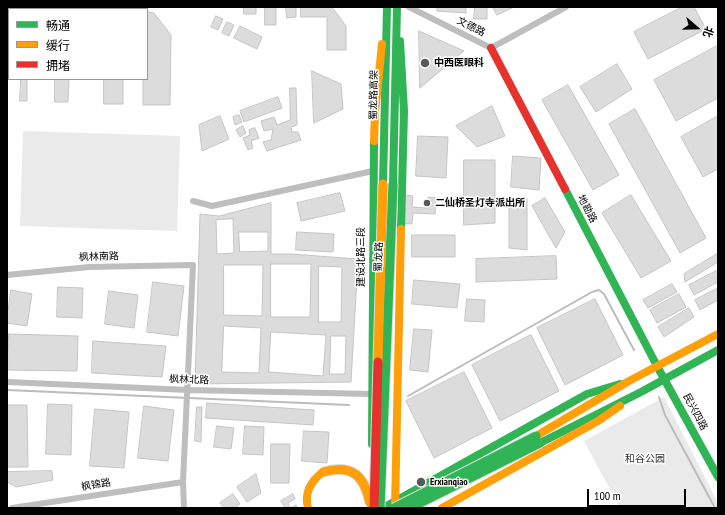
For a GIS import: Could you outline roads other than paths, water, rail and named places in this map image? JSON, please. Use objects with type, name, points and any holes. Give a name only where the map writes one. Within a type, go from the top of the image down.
[{"type":"main road","name":"建设北路三段","points":[[372,508],[371,394],[373,171],[375,113],[387,7]]},
{"type":"main road","name":"蜀龙路高架","points":[[387,7],[388,184]]},
{"type":"main road","name":"蜀龙路","points":[[372,508],[397,7]]},
{"type":"main road","points":[[394,506],[404,110],[397,7]]},
{"type":"main road","name":"地勘路","points":[[491,48],[665,379]]},
{"type":"main road","name":"蜀龙路","points":[[382,508],[388,184]]},
{"type":"main road","points":[[410,508],[538,439],[629,381],[718,334]]},
{"type":"main road","points":[[382,508],[394,506],[641,392],[718,350]]},
{"type":"main road","name":"民兴四路","points":[[665,379],[718,477]]},
{"type":"main road","points":[[394,506],[587,394],[629,381]]},
{"type":"main road","points":[[442,508],[453,505],[598,421],[641,392]]},
{"type":"main road","points":[[308,508],[306,495],[309,486],[322,472],[332,468],[342,468],[359,476],[366,485],[372,508]]},
{"type":"street","name":"文德路","points":[[409,7],[491,48],[566,7]]},
{"type":"street","points":[[193,201],[212,206],[373,171]]},
{"type":"street","name":"枫林南路","points":[[7,275],[89,267],[193,265],[187,392]]},
{"type":"street","name":"枫林北路","points":[[7,382],[187,392],[371,394]]},
{"type":"street","points":[[184,508],[183,482],[187,392]]},
{"type":"street","name":"枫锦路","points":[[12,508],[183,482]]},
{"type":"waterway","points":[[408,396],[592,292],[599,290],[604,294],[634,350]]},
{"type":"waterway","points":[[7,390],[349,405]]},
{"type":"waterway","points":[[659,397],[665,415],[715,508]]},
{"type":"place","name":"中西医眼科","points":[[425,63]]},
{"type":"place","name":"二仙桥圣灯寺派出所","points":[[427,203]]},
{"type":"place","name":"Erxianqiao","points":[[421,482]]},
{"type":"park label","name":"和谷公园","points":[[645,459]]}]
